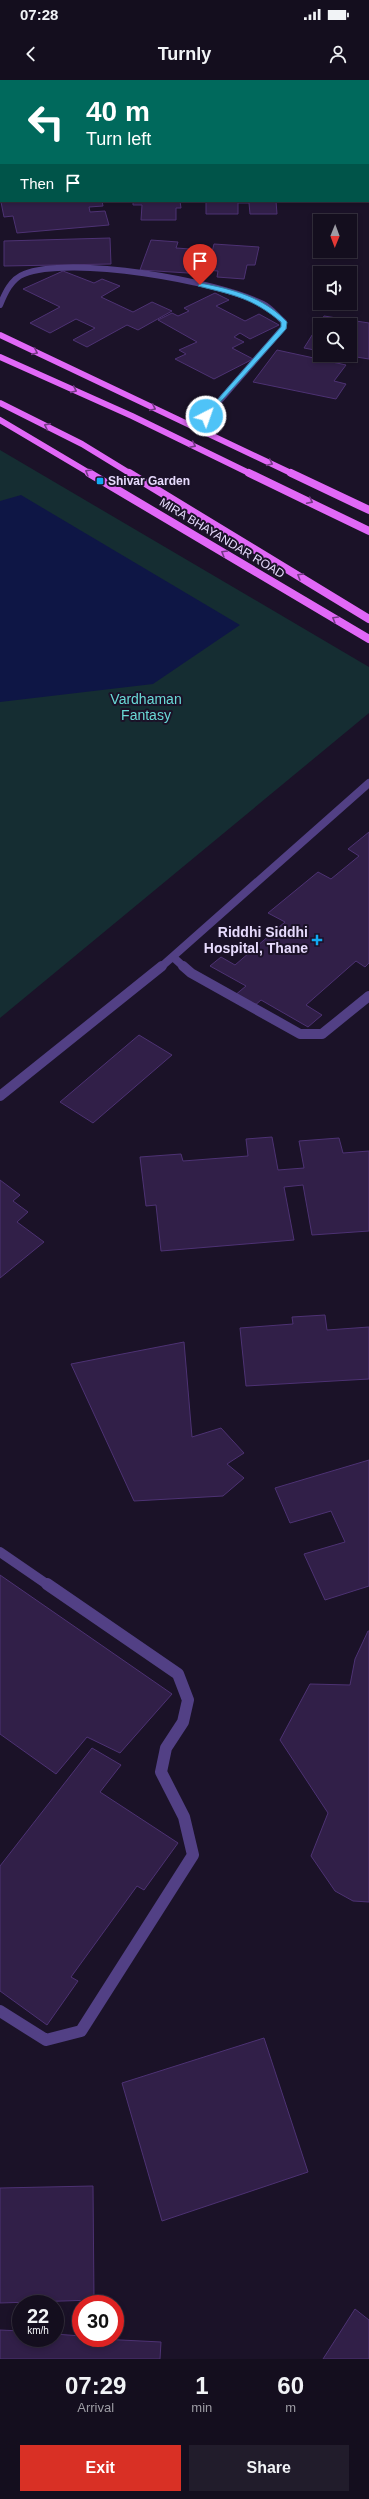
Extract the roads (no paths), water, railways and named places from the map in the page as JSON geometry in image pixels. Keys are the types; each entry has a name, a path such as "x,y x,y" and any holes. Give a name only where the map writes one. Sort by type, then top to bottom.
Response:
{"main road":[{"path":"0,335 369,510"},
{"path":"0,357 132,416 369,531"},
{"path":"0,403 82,444 369,618"},
{"name":"MIRA BHAYANDAR ROAD","path":"0,420 369,639"}],"street":[{"path":"0,305 6,290 24,274 42,270 75,268 151,276 228,290 264,305 284,322 284,328 196,428"},
{"path":"0,1096 173,957 369,783"},
{"path":"173,957 191,974 300,1034 322,1034 369,996"},
{"path":"0,1552 178,1674 188,1700 184,1722 166,1748 161,1772 184,1817 193,1855 81,2031 46,2040 0,2011"}],"place":[{"name":"Shivar Garden","path":"100,481"},
{"name":"Riddhi Siddhi Hospital, Thane","path":"317,940"}],"park label":[{"name":"Vardhaman Fantasy","path":"146,708"}]}
